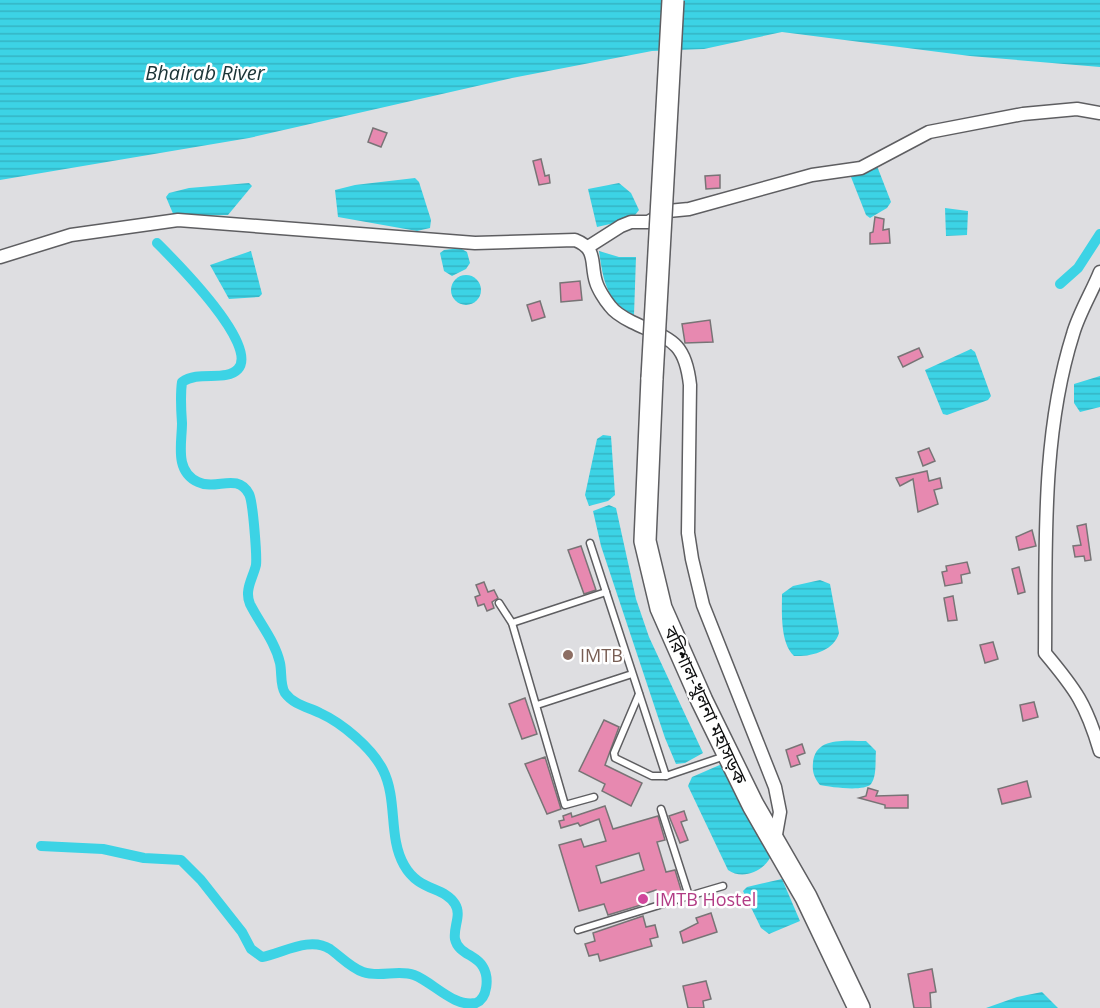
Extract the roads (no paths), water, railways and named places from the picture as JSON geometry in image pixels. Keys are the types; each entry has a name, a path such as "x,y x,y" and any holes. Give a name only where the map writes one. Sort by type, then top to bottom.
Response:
{"highway":[{"name":"বরিশাল-খুলনা মহাসড়ক","path":"674,0 645,541 661,608 702,701 753,805 806,897 859,1008"}],"street":[{"path":"588,247 621,226 631,222 648,222 668,211 689,209 812,175 861,168 896,148 919,140 922,135 929,132 1023,114 1077,109 1100,113"},
{"path":"0,257 71,235 178,220 475,243 574,240 588,247 593,255 596,282 610,307 623,317 681,348 688,364 690,385 688,533 692,559 703,605 775,787 780,812 775,845"},
{"path":"1100,272 1073,333 1054,431 1047,538 1045,653 1076,690 1088,713 1100,751"}],"lane":[{"path":"590,543 666,776"},
{"path":"512,623 606,592"},
{"path":"499,603 512,623 566,805 594,797"},
{"path":"537,705 629,675"},
{"path":"639,694 614,753 615,758 652,776 666,776 722,757"},
{"path":"661,809 688,896"},
{"path":"578,930 723,886"}],"water":[{"name":"Bhairab River","path":"0,0 1100,0 1100,67 970,56 782,32 704,49 652,51 512,78 249,138 0,180"},
{"path":"877,166 891,202 887,208 870,218 866,215 851,177"},
{"path":"415,178 419,182 431,220 430,228 417,231 338,217 335,190 355,185"},
{"path":"249,183 252,186 228,215 174,216 166,197 169,193 189,188"},
{"path":"619,183 631,193 639,210 632,219 597,227 588,189"},
{"path":"945,208 968,211 967,235 946,236"},
{"path":"460,248 467,252 470,263 466,269 452,276 444,271 440,253 444,250"},
{"path":"251,251 262,294 259,297 229,299 210,265"},
{"path":"599,251 619,257 636,257 634,315 617,303 608,289 604,280"},
{"path":"466,275 477,279 481,290 477,301 466,305 455,301 451,290 455,279"},
{"path":"971,349 975,352 991,396 988,400 947,415 943,414 925,370"},
{"path":"1100,376 1100,407 1080,412 1074,403 1074,384"},
{"path":"603,435 611,436 615,495 608,501 589,506 585,495 597,439"},
{"path":"609,505 616,508 636,599 649,637 703,753 685,763 676,764 665,738 601,546 593,511"},
{"path":"820,580 830,584 839,633 832,644 821,652 794,656 789,650 784,635 782,594 793,586"},
{"path":"866,741 876,751 875,773 871,784 861,788 820,785 813,772 815,754 819,748 833,742"},
{"path":"722,764 770,858 757,871 751,873 739,874 728,870 688,786 692,777"},
{"path":"782,879 800,921 769,934 761,928 743,891 747,887"},
{"path":"1042,992 1058,1008 986,1008 1017,997"}],"waterway":[{"path":"1060,284 1078,268 1100,234"},
{"path":"41,846 103,849 144,858 181,860 201,880 242,932 251,949 262,957 305,945 322,945 363,972 369,974 408,973 421,978 460,1002 476,1003 485,992 487,981 483,967 460,948 455,939 458,917 455,904 444,894 417,880 404,865 396,843 388,782 372,753 329,717 301,705 283,690 278,655 248,599 248,589 256,565 249,494 238,484 212,485 198,482 185,471 181,456 182,382 196,377 233,373 238,369 242,357 227,323 196,284 157,243"}],"place":[{"name":"IMTB","path":"568,655"},
{"name":"IMTB Hostel","path":"643,899"}]}
